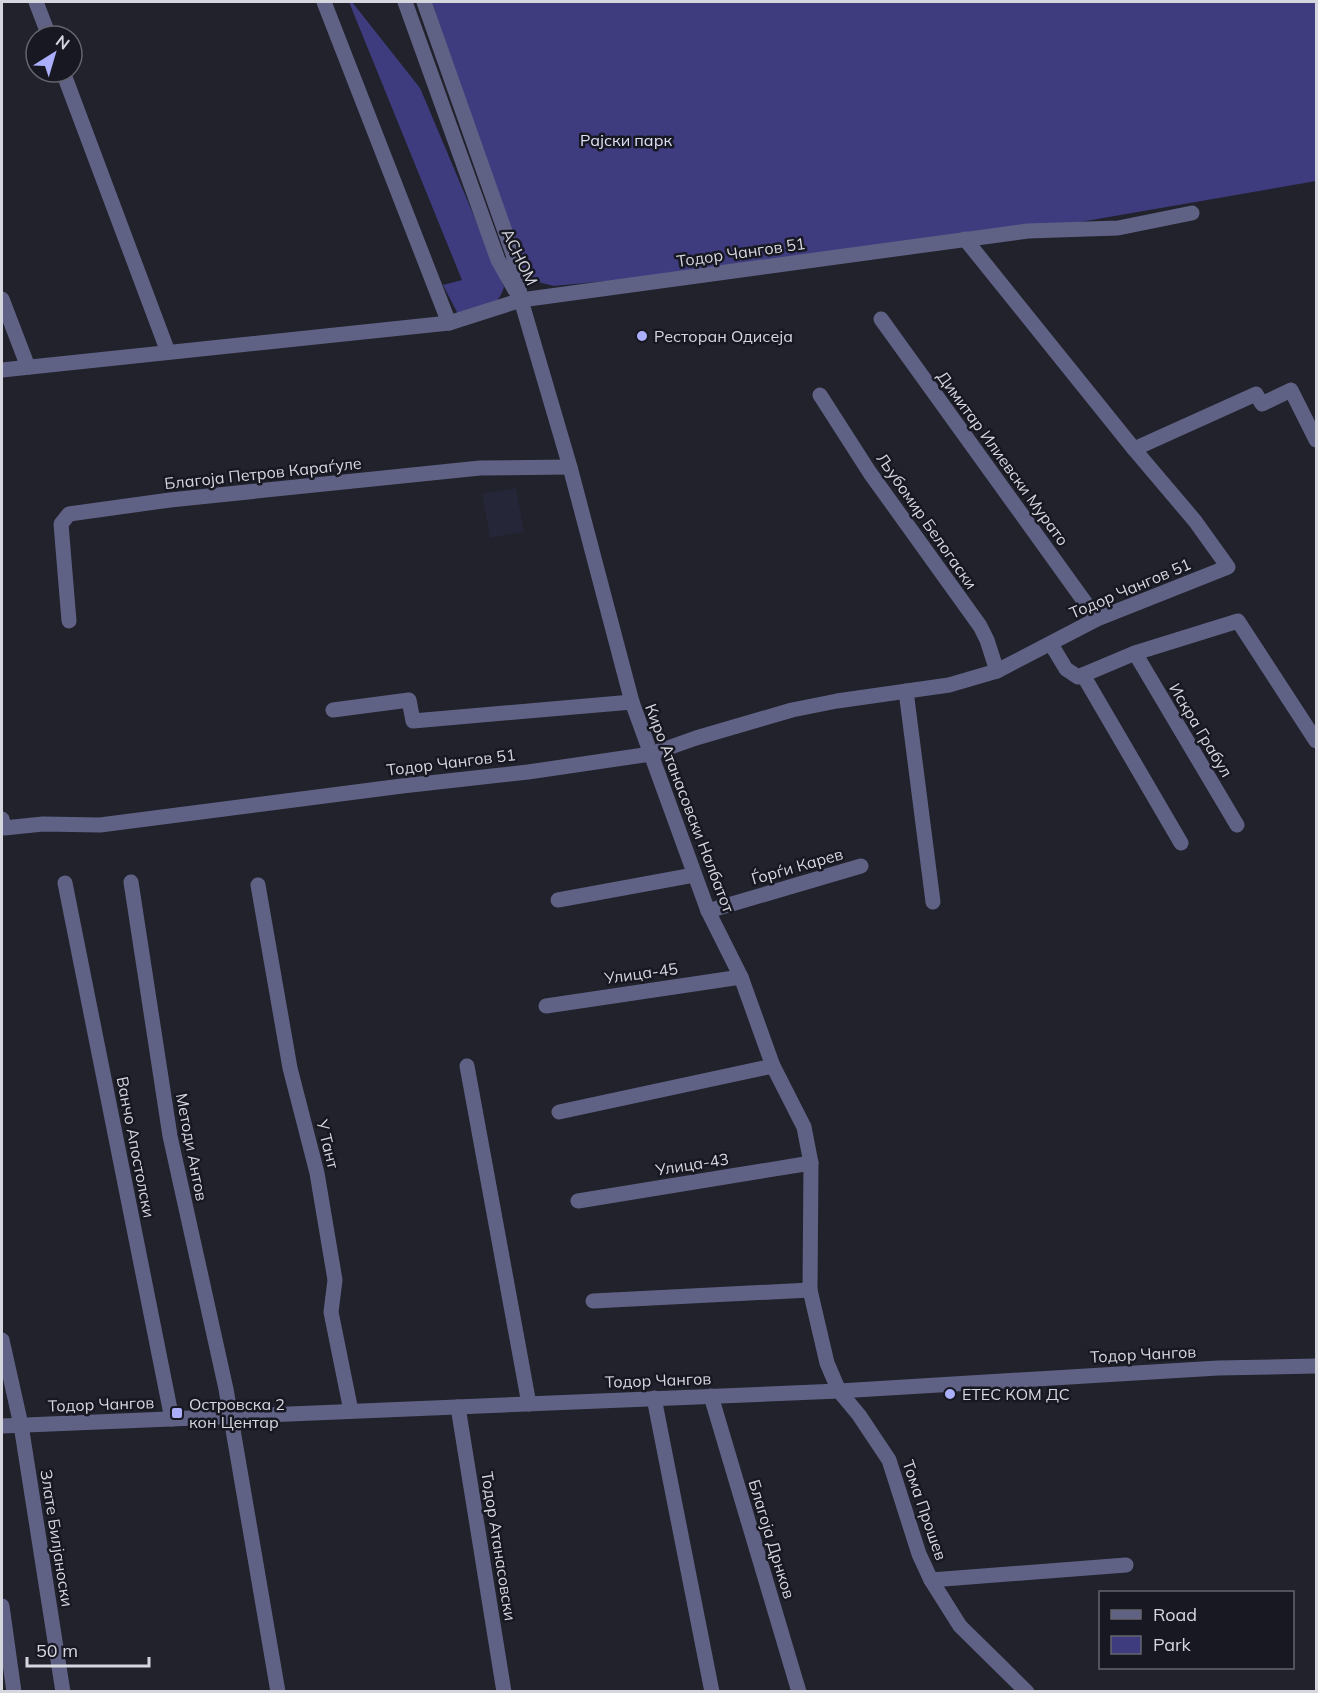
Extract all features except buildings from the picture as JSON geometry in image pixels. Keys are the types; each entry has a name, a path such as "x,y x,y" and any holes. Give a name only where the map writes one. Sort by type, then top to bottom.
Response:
{"street":[{"path":"36,2 44,24"},
{"path":"324,2 449,323"},
{"name":"АСНОМ","path":"405,2 498,260 521,300"},
{"name":"АСНОМ","path":"424,2 513,254 521,300"},
{"path":"68,84 168,352"},
{"name":"Тодор Чангов 51","path":"2,370 449,323 521,300 1028,231 1118,228 1192,213"},
{"name":"Тодор Чангов 51","path":"2,825 100,825 528,772 651,754 696,738 792,710 837,701 949,685 996,670 1097,619 1228,567 1195,522 1134,450 965,239"},
{"path":"2,299 28,368"},
{"name":"Киро Атанасовски Налбатот","path":"521,300 570,467 632,702 708,911 741,977 773,1066 804,1126 811,1163 810,1290 826,1363 839,1391"},
{"name":"Димитар Илиевски Мурато","path":"881,319 1097,619"},
{"path":"1134,450 1256,394 1262,404 1291,390 1317,440"},
{"name":"Љубомир Белогаски","path":"820,395 870,473 980,626 996,670"},
{"name":"Благоја Петров Караѓуле","path":"69,621 61,524 69,514 170,500 480,468 570,467"},
{"path":"1051,644 1069,672 1074,676 1083,675 1135,653 1238,621 1317,741"},
{"name":"Искра Грабул","path":"1135,653 1237,825"},
{"path":"1083,675 1181,843"},
{"path":"906,691 933,902"},
{"path":"333,710 409,700 413,720 632,702"},
{"name":"Ѓорѓи Карев","path":"708,911 861,866"},
{"path":"558,900 694,875"},
{"name":"Методи Антов","path":"131,882 170,1136 230,1416"},
{"name":"Ванчо Апостолски","path":"65,883 172,1419"},
{"name":"У Тант","path":"258,885 290,1068 317,1173 335,1280 331,1312 351,1411"},
{"name":"Улица-45","path":"546,1006 741,977"},
{"path":"467,1066 529,1404"},
{"path":"559,1112 773,1066"},
{"name":"Улица-43","path":"578,1201 811,1163"},
{"path":"593,1301 810,1290"},
{"name":"Злате Билјаноски","path":"2,1340 21,1425 63,1692"},
{"name":"Тодор Чангов","path":"2,1426 839,1391 1218,1368 1317,1366"},
{"name":"Тома Прошев","path":"839,1391 859,1415 889,1460 919,1554 931,1580 960,1626 1027,1692"},
{"name":"Благоја Дрнков","path":"711,1396 799,1692"},
{"path":"654,1398 712,1692"},
{"name":"Тодор Атанасовски","path":"458,1407 504,1692"},
{"path":"230,1416 278,1692"},
{"path":"931,1580 1126,1565"},
{"path":"2,1606 14,1692"}],"shaded area":[{"path":"516,488 524,532 490,538 482,494"}],"green space":[{"path":"349,2 352,2 420,88 504,287 497,301 486,308 458,314 443,285 462,280"},
{"name":"Рајски парк","path":"432,2 1316,2 1316,181 1028,231 797,263 554,286 526,279"}],"place":[{"name":"Ресторан Одисеја","path":"642,336"},
{"name":"ЕТЕС КОМ ДС","path":"950,1394"},
{"name":"Островска 2 кон Центар","path":"177,1413"}]}
